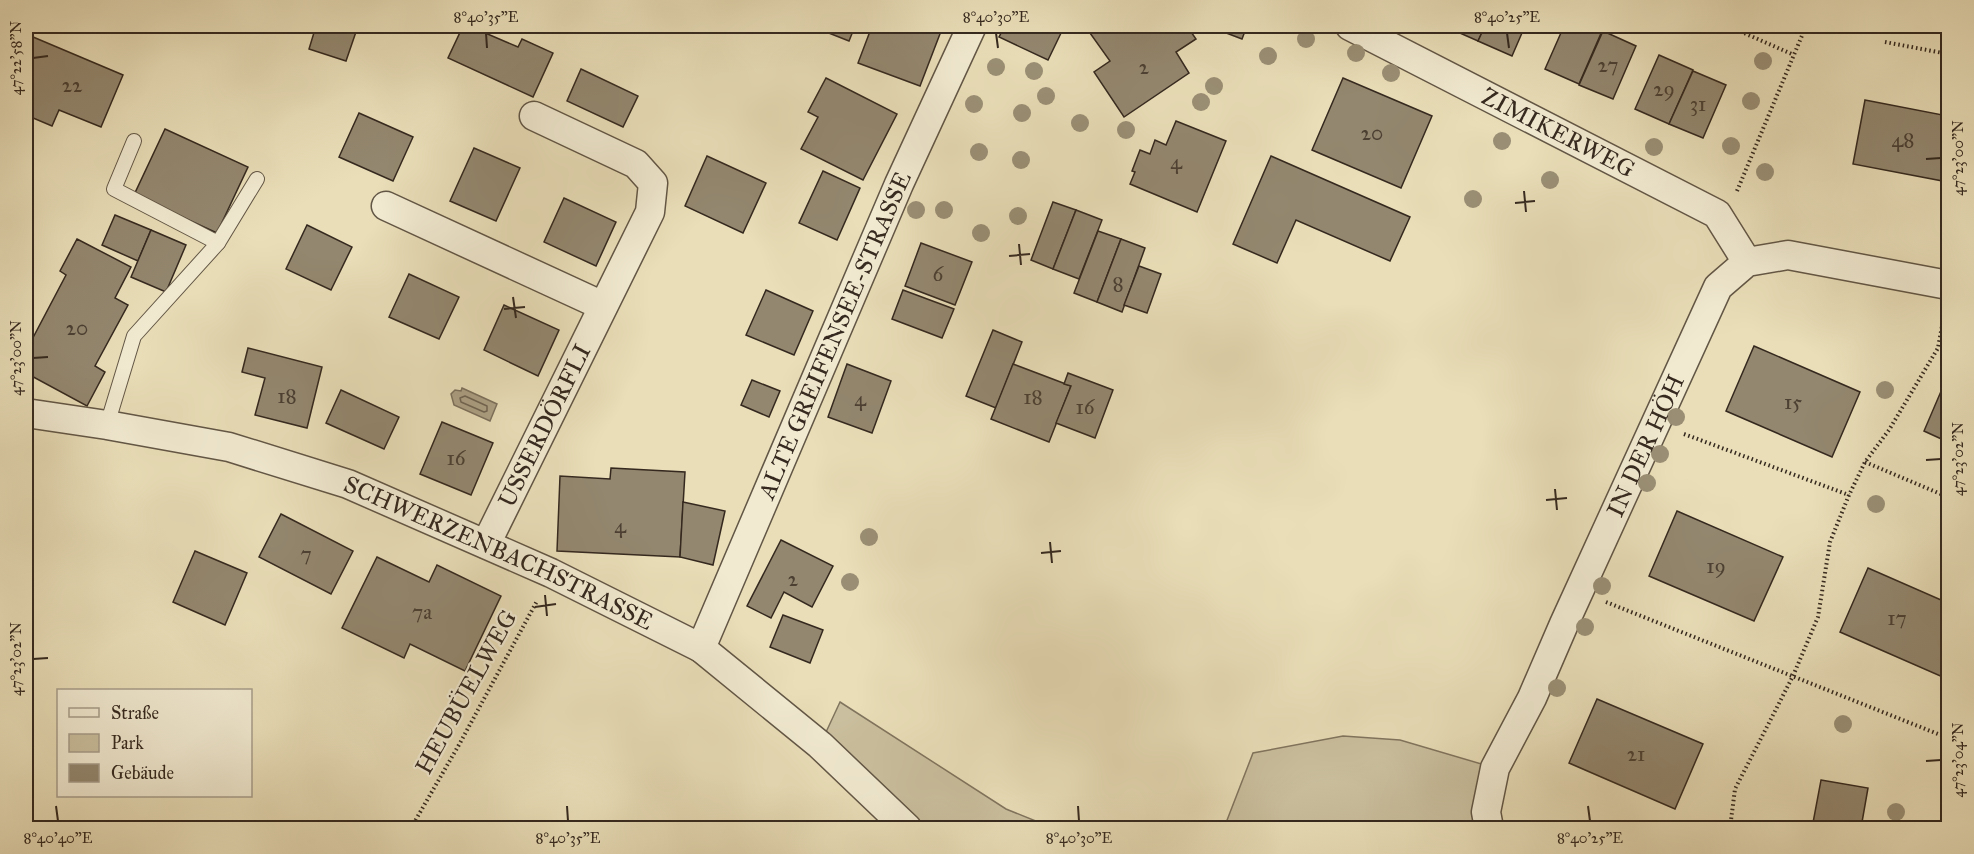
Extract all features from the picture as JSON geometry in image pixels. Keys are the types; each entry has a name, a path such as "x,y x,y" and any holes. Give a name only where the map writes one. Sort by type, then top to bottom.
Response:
{"street":[{"name":"ALTE GREIFENSEE-STRASSE","path":"701,648 899,184 972,26"},
{"name":"ZIMIKERWEG","path":"1350,26 1717,214 1747,262"},
{"name":"USSERDÖRFLI","path":"486,544 650,212 653,183 636,164 534,116"},
{"path":"386,206 603,306"},
{"path":"1747,262 1788,255 1948,285"},
{"name":"IN DER HÖH","path":"1489,828 1486,812 1495,768 1532,698 1718,287 1747,262"},
{"name":"SCHWERZENBACHSTRASSE","path":"26,413 229,447 337,480 551,573 701,648 820,745 907,828"}],"lane":[{"path":"134,141 114,189 218,243"},
{"path":"107,425 134,336 218,243 257,179"}],"path":[{"path":"1728,26 1794,55"},
{"path":"1732,201 1806,26"},
{"path":"1885,42 1948,54"},
{"path":"1730,828 1735,789 1793,676 1818,617 1830,542 1849,495 1865,462 1889,430 1938,348 1944,313"},
{"path":"1655,423 1849,495"},
{"path":"1865,462 1948,497"},
{"name":"HEUBÜELWEG","path":"411,828 460,743 551,573"},
{"path":"1579,591 1948,738"}],"green space":[{"path":"840,702 1006,809 1053,828 907,828 820,745"},
{"path":"1343,736 1400,740 1495,768 1489,828 1224,828 1253,753"}],"water":[{"path":"462,388 497,404 490,421 454,405 451,394 455,390 461,391"}],"building":[{"path":"316,26 358,26 346,61 309,49"},
{"path":"463,26 469,26 518,47 522,39 553,53 533,97 448,58"},
{"path":"811,26 855,26 849,41"},
{"path":"872,26 943,26 920,86 858,63"},
{"path":"1005,26 1056,26 1063,29 1048,60 999,37"},
{"path":"1085,26 1187,26 1196,39 1176,52 1189,73 1124,117 1094,72 1110,61"},
{"path":"1208,26 1247,26 1242,39"},
{"path":"1444,26 1485,26 1478,41"},
{"path":"1485,26 1525,26 1512,56 1478,41"},
{"path":"1564,26 1590,26 1602,31 1579,84 1545,69"},
{"path":"1603,31 1636,46 1613,99 1579,85"},
{"path":"26,34 123,75 101,127 59,110 52,126 26,115 28,95 26,94"},
{"path":"1659,55 1693,70 1669,124 1635,109"},
{"path":"581,69 638,96 623,127 567,101"},
{"path":"1693,71 1726,85 1703,138 1669,124"},
{"path":"826,78 897,114 863,180 801,149 818,117 808,112"},
{"path":"1343,78 1432,116 1401,188 1312,150"},
{"path":"1865,100 1948,116 1948,182 1853,164"},
{"path":"359,113 413,137 393,181 339,157"},
{"path":"1176,121 1226,141 1197,212 1130,184 1140,150 1150,154 1155,140 1166,145"},
{"path":"165,129 248,167 217,233 134,195"},
{"path":"474,148 520,168 496,221 450,201"},
{"path":"707,156 766,183 743,233 685,206"},
{"path":"1271,156 1410,217 1390,261 1296,220 1277,263 1233,244"},
{"path":"823,171 860,188 837,240 799,223"},
{"path":"564,198 616,222 596,266 544,242"},
{"path":"1053,202 1076,210 1053,269 1031,260"},
{"path":"1076,210 1102,220 1079,279 1053,269"},
{"path":"115,215 151,230 138,261 102,245"},
{"path":"307,225 352,247 331,290 286,269"},
{"path":"151,230 186,245 166,292 131,277"},
{"path":"1098,231 1121,239 1097,302 1074,293"},
{"path":"77,239 131,267 115,298 128,305 95,366 105,372 87,406 26,373 26,351 66,275 60,271"},
{"path":"1121,239 1145,248 1122,312 1097,302"},
{"path":"921,243 972,262 955,305 905,286"},
{"path":"1139,266 1161,274 1147,313 1124,305"},
{"path":"409,274 459,297 439,339 389,317"},
{"path":"766,290 813,311 794,355 746,335"},
{"path":"903,290 954,309 942,338 892,319"},
{"path":"504,305 559,330 538,376 484,350"},
{"path":"993,330 1022,342 996,408 966,396"},
{"path":"1754,346 1860,392 1832,457 1726,411"},
{"path":"248,348 322,367 307,428 255,415 265,378 242,372"},
{"path":"847,364 891,381 872,433 828,417"},
{"path":"1013,364 1071,386 1049,442 991,419"},
{"path":"1068,373 1113,390 1095,438 1056,423 1071,386 1064,384"},
{"path":"1948,375 1948,442 1924,431"},
{"path":"752,380 780,391 769,417 741,405"},
{"path":"341,390 399,417 384,449 326,423"},
{"path":"442,422 493,443 471,495 420,474"},
{"path":"611,468 685,472 680,557 557,551 560,476 610,479"},
{"path":"683,502 725,511 713,565 680,557"},
{"path":"1677,511 1783,557 1754,621 1649,576"},
{"path":"281,514 353,551 331,594 259,557"},
{"path":"781,540 833,566 812,607 784,592 771,618 747,606"},
{"path":"195,551 247,573 225,625 173,602"},
{"path":"377,557 429,582 437,565 501,596 465,671 410,644 404,658 342,628"},
{"path":"1868,568 1948,603 1948,670 1945,678 1840,632"},
{"path":"783,615 823,630 810,663 770,647"},
{"path":"1597,699 1703,744 1675,809 1569,763"},
{"path":"1821,780 1868,788 1861,828 1812,828"}]}
